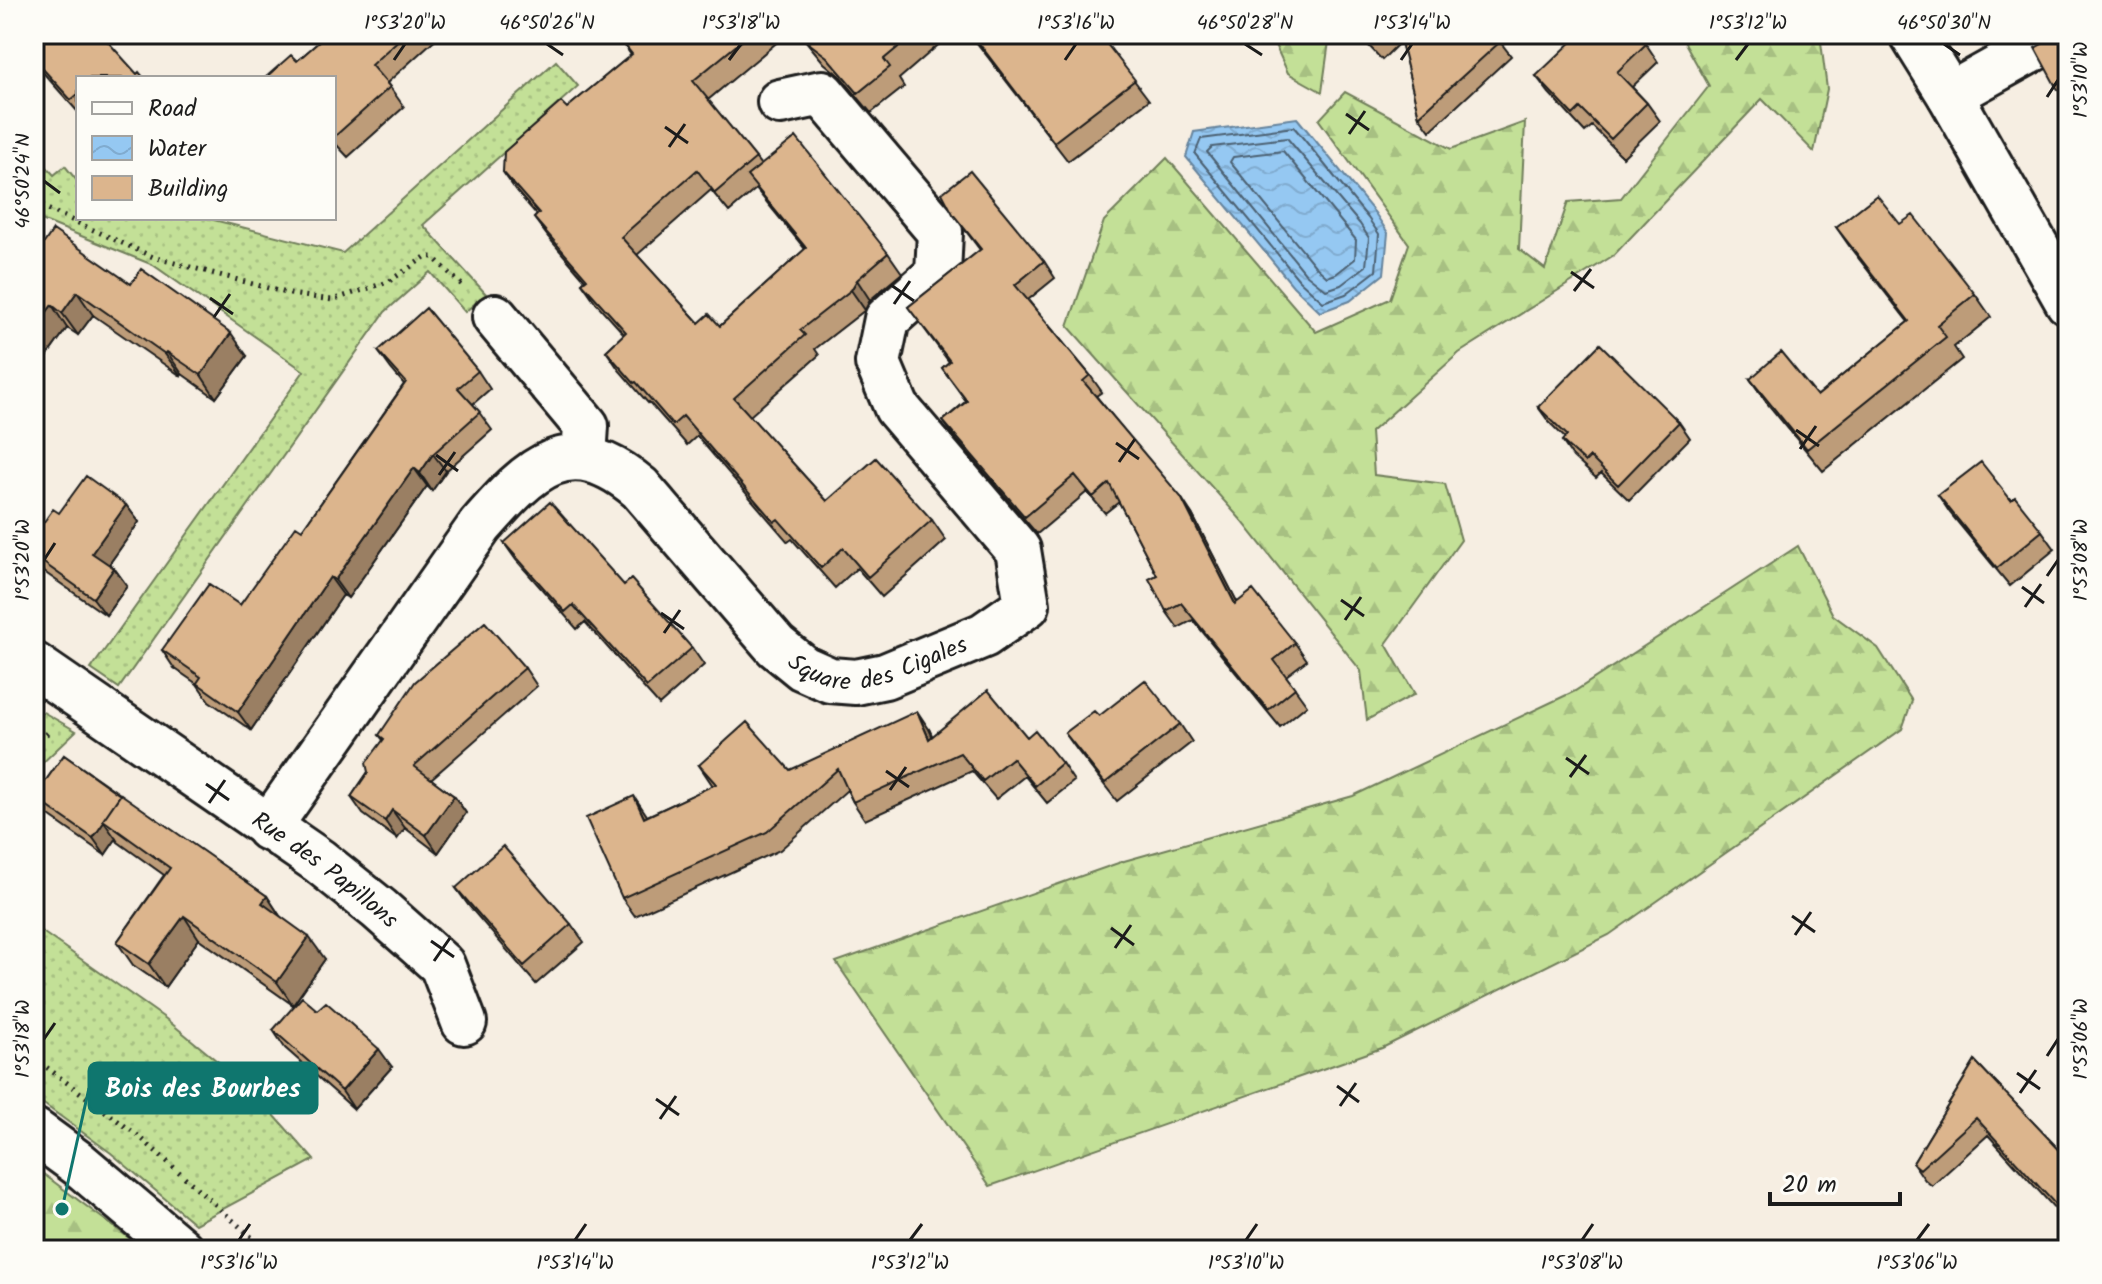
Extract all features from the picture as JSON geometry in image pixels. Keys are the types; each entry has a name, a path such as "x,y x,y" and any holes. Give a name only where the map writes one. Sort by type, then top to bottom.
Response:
{"street":[{"path":"1912,34 2068,302"},
{"path":"1950,95 2060,34"},
{"name":"Square des Cigales","path":"584,457 621,472 640,488 776,646 803,668 830,680 856,682 885,676 984,635 1027,605 1018,550 897,408 878,363 887,319 938,274 940,232 822,93 780,102"},
{"path":"268,828 480,526 515,486 542,466 584,457 586,426 495,317"},
{"name":"Rue des Papillons","path":"34,665 319,861 367,899 442,965 464,1022"},
{"path":"34,1131 79,1164 181,1250"}],"path":[{"path":"34,203 153,257 290,294 332,300 388,282 425,257 433,257 495,317"},
{"path":"34,1058 141,1138 266,1250"}],"green space":[{"path":"1270,34 1330,34 1322,92 1288,73"},
{"path":"1680,34 1820,34 1827,89 1814,152 1762,99 1614,255 1459,353 1371,432 1374,475 1445,484 1461,540 1386,644 1415,694 1367,720 1361,671 1242,521 1068,326 1104,221 1167,158 1316,332 1390,299 1409,244 1319,120 1345,92 1451,149 1525,122 1519,249 1545,269 1568,202 1621,198 1709,86"},
{"path":"556,61 578,86 423,225 486,294 465,312 430,272 385,312 119,688 91,669 304,371 153,265 34,217 34,153 54,175 65,166 76,180 76,220 214,220 343,253"},
{"path":"1798,546 1833,615 1878,648 1912,701 1902,729 1609,935 1382,1048 990,1186 836,962 1124,861 1353,796 1575,691"},
{"path":"43,712 76,731 34,771 34,721"},
{"path":"34,926 166,1019 250,1088 314,1160 195,1224 111,1153 34,1097"},
{"path":"34,1167 145,1250 34,1250"}],"water":[{"path":"1297,118 1388,233 1384,274 1350,301 1320,312 1293,286 1186,157 1194,132"}],"building":[{"path":"34,34 101,34 142,76 76,76 76,96 71,100 34,59"},
{"path":"328,34 405,34 371,65 390,87 336,135 336,76 267,76 291,55 297,61"},
{"path":"619,34 750,34 693,81 756,158 715,193 697,170 621,237 699,323 709,314 720,326 806,248 747,176 796,137 888,253 857,280 851,290 800,330 805,335 734,398 827,501 876,458 932,520 868,577 843,548 821,568 778,519 774,522 683,416 673,425 634,383 606,351 626,332 582,283 587,279 534,218 539,213 503,172 504,152 561,102 567,108 632,54"},
{"path":"802,34 914,34 884,59 890,67 858,93"},
{"path":"972,34 1099,34 1135,80 1054,142"},
{"path":"1361,34 1383,34 1371,45"},
{"path":"1399,34 1494,34 1501,41 1419,116"},
{"path":"1580,34 1636,34 1646,44 1617,72 1647,103 1611,139 1580,108 1573,115 1536,76"},
{"path":"2060,34 2068,34 2068,98 2059,82 2055,85 2035,48"},
{"path":"970,171 1044,261 1015,285 1090,375 1083,381 1181,497 1235,604 1253,590 1295,643 1274,660 1295,688 1268,710 1181,603 1166,611 1149,579 1157,575 1109,483 1093,497 1075,475 1025,517 943,421 967,401 942,368 950,361 908,307 981,249 953,214 942,193"},
{"path":"1877,195 1900,224 1913,215 1975,294 1937,325 1946,337 1807,449 1750,379 1781,352 1817,396 1909,321 1836,227"},
{"path":"53,230 131,284 141,269 231,333 201,375 167,352 165,354 77,292 62,313 52,305 34,329 34,258"},
{"path":"426,308 478,371 458,388 480,412 433,454 420,473 414,468 335,580 330,577 238,712 197,683 201,677 162,650 209,584 240,605 296,526 302,530 406,382 378,351"},
{"path":"1600,344 1679,422 1618,485 1590,457 1585,462 1562,441 1567,435 1538,407"},
{"path":"1981,462 2011,500 2015,497 2042,531 1997,568 1938,495"},
{"path":"86,476 126,505 92,553 114,568 93,598 34,556 34,536 53,509 59,513"},
{"path":"550,502 624,585 631,579 692,648 647,687 573,605 565,612 504,543"},
{"path":"485,622 525,668 414,766 454,796 426,835 392,810 385,821 351,797 368,772 366,763 384,739 379,735 415,682"},
{"path":"1145,680 1180,724 1105,783 1065,733 1094,711 1099,716"},
{"path":"988,690 1027,737 1035,730 1062,763 1035,786 1012,758 983,781 960,753 853,802 838,769 767,832 622,898 586,818 634,796 644,818 716,784 699,765 747,722 790,770 917,711 929,739"},
{"path":"64,755 120,795 93,838 34,797"},
{"path":"121,794 267,896 262,903 309,937 277,982 184,916 149,964 117,942 170,868 103,820"},
{"path":"503,846 571,924 524,966 456,888"},
{"path":"302,997 317,1010 326,1002 379,1049 342,1091 273,1030"},
{"path":"1975,1061 2068,1159 2068,1194 2055,1204 1976,1118 1920,1169 1913,1163"}],"place":[{"name":"Bois des Bourbes","path":"62,1209"}]}
